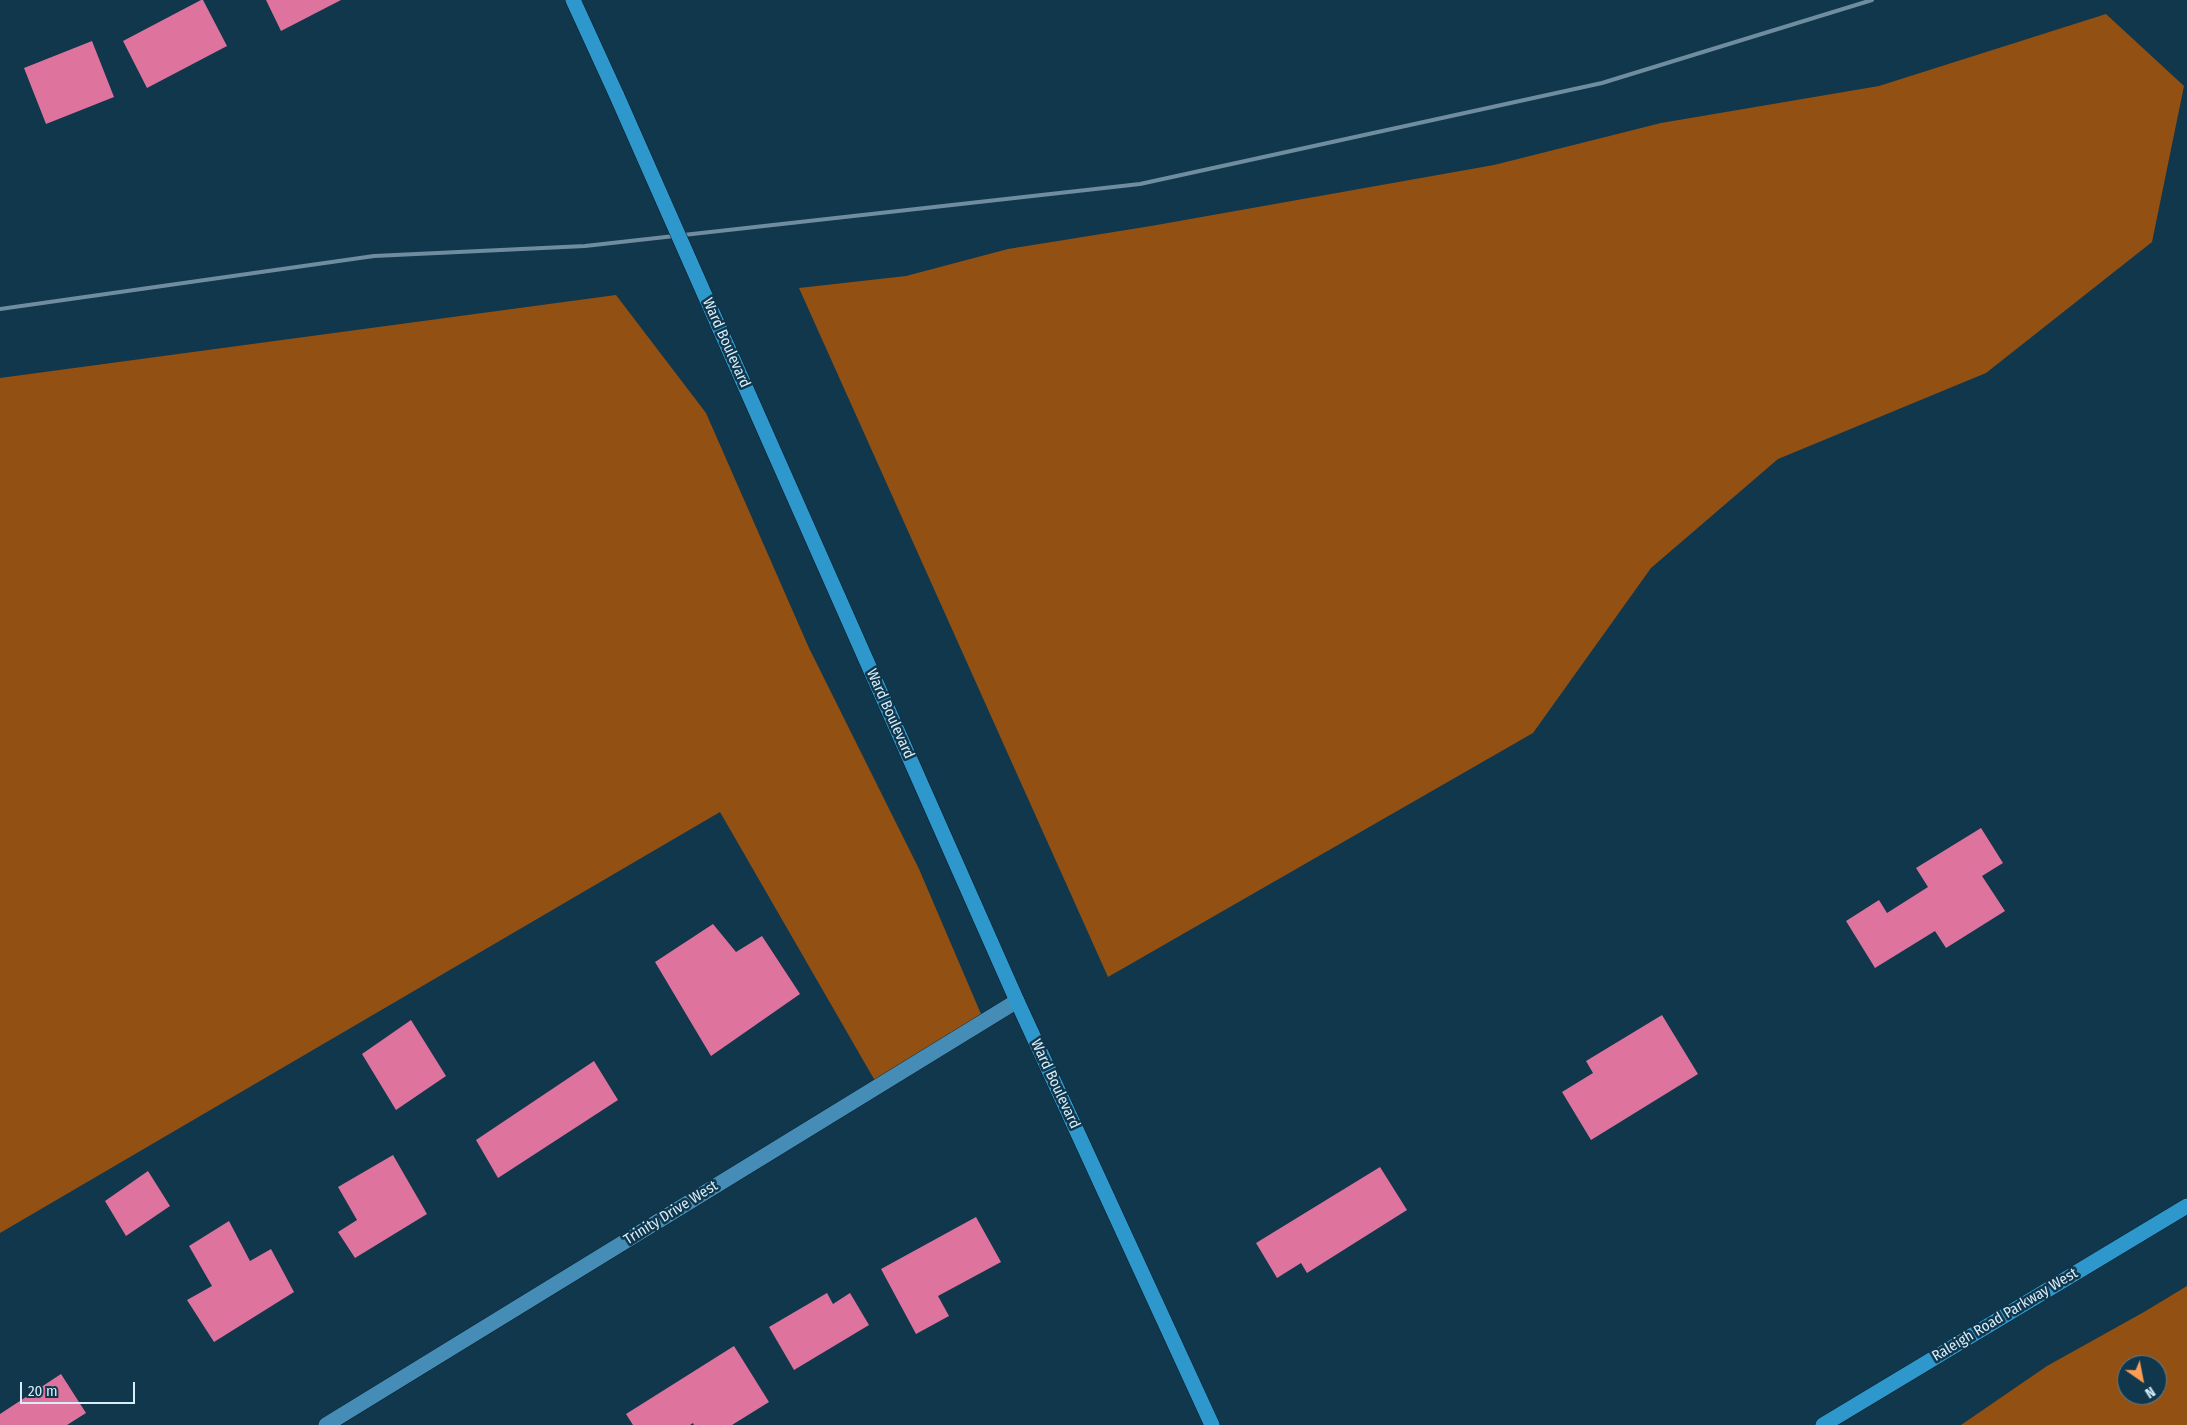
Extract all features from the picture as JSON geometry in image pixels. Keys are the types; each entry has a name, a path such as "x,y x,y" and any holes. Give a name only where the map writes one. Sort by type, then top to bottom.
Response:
{"main road":[{"name":"Ward Boulevard","path":"573,0 1017,1001 1212,1425"},
{"name":"Raleigh Road Parkway West","path":"1823,1425 2187,1206"}],"street":[{"name":"Trinity Drive West","path":"326,1425 1017,1001"}],"shaded area":[{"path":"2106,14 2184,86 2152,242 1986,373 1778,459 1651,568 1533,733 1108,977 799,288 906,276 1008,249 1151,226 1494,165 1661,123 1879,86"},
{"path":"616,295 706,413 809,648 919,869 984,1021 878,1086 720,812 0,1233 0,378"},
{"path":"2187,1286 2187,1425 1961,1425 2047,1366"}],"building":[{"path":"203,0 227,46 147,88 123,41"},
{"path":"266,0 341,0 281,31"},
{"path":"92,41 114,97 46,124 24,68"},
{"path":"1981,828 2003,863 1982,876 2005,911 1946,948 1935,931 1875,968 1846,921 1879,900 1887,913 1928,887 1916,868"},
{"path":"713,924 736,952 762,936 800,994 711,1056 655,962"},
{"path":"1662,1015 1698,1074 1591,1140 1562,1092 1593,1073 1586,1061"},
{"path":"411,1020 446,1076 396,1110 362,1054"},
{"path":"594,1061 618,1100 498,1178 476,1140"},
{"path":"393,1155 427,1214 355,1258 338,1232 357,1220 338,1187"},
{"path":"1380,1167 1407,1210 1307,1273 1301,1263 1277,1278 1256,1243"},
{"path":"148,1171 170,1206 126,1236 105,1201"},
{"path":"976,1217 1001,1262 938,1296 949,1316 916,1334 881,1269"},
{"path":"229,1221 250,1261 271,1249 294,1292 214,1342 187,1300 212,1286 189,1246"},
{"path":"827,1293 833,1304 850,1293 869,1325 794,1370 769,1327"},
{"path":"734,1346 769,1402 732,1425 694,1425 693,1423 690,1425 633,1425 626,1414"},
{"path":"61,1374 86,1413 67,1425 0,1425 0,1414"}],"railway":[{"path":"0,309 374,256 585,246 1140,184 1602,83 1872,0"}]}
